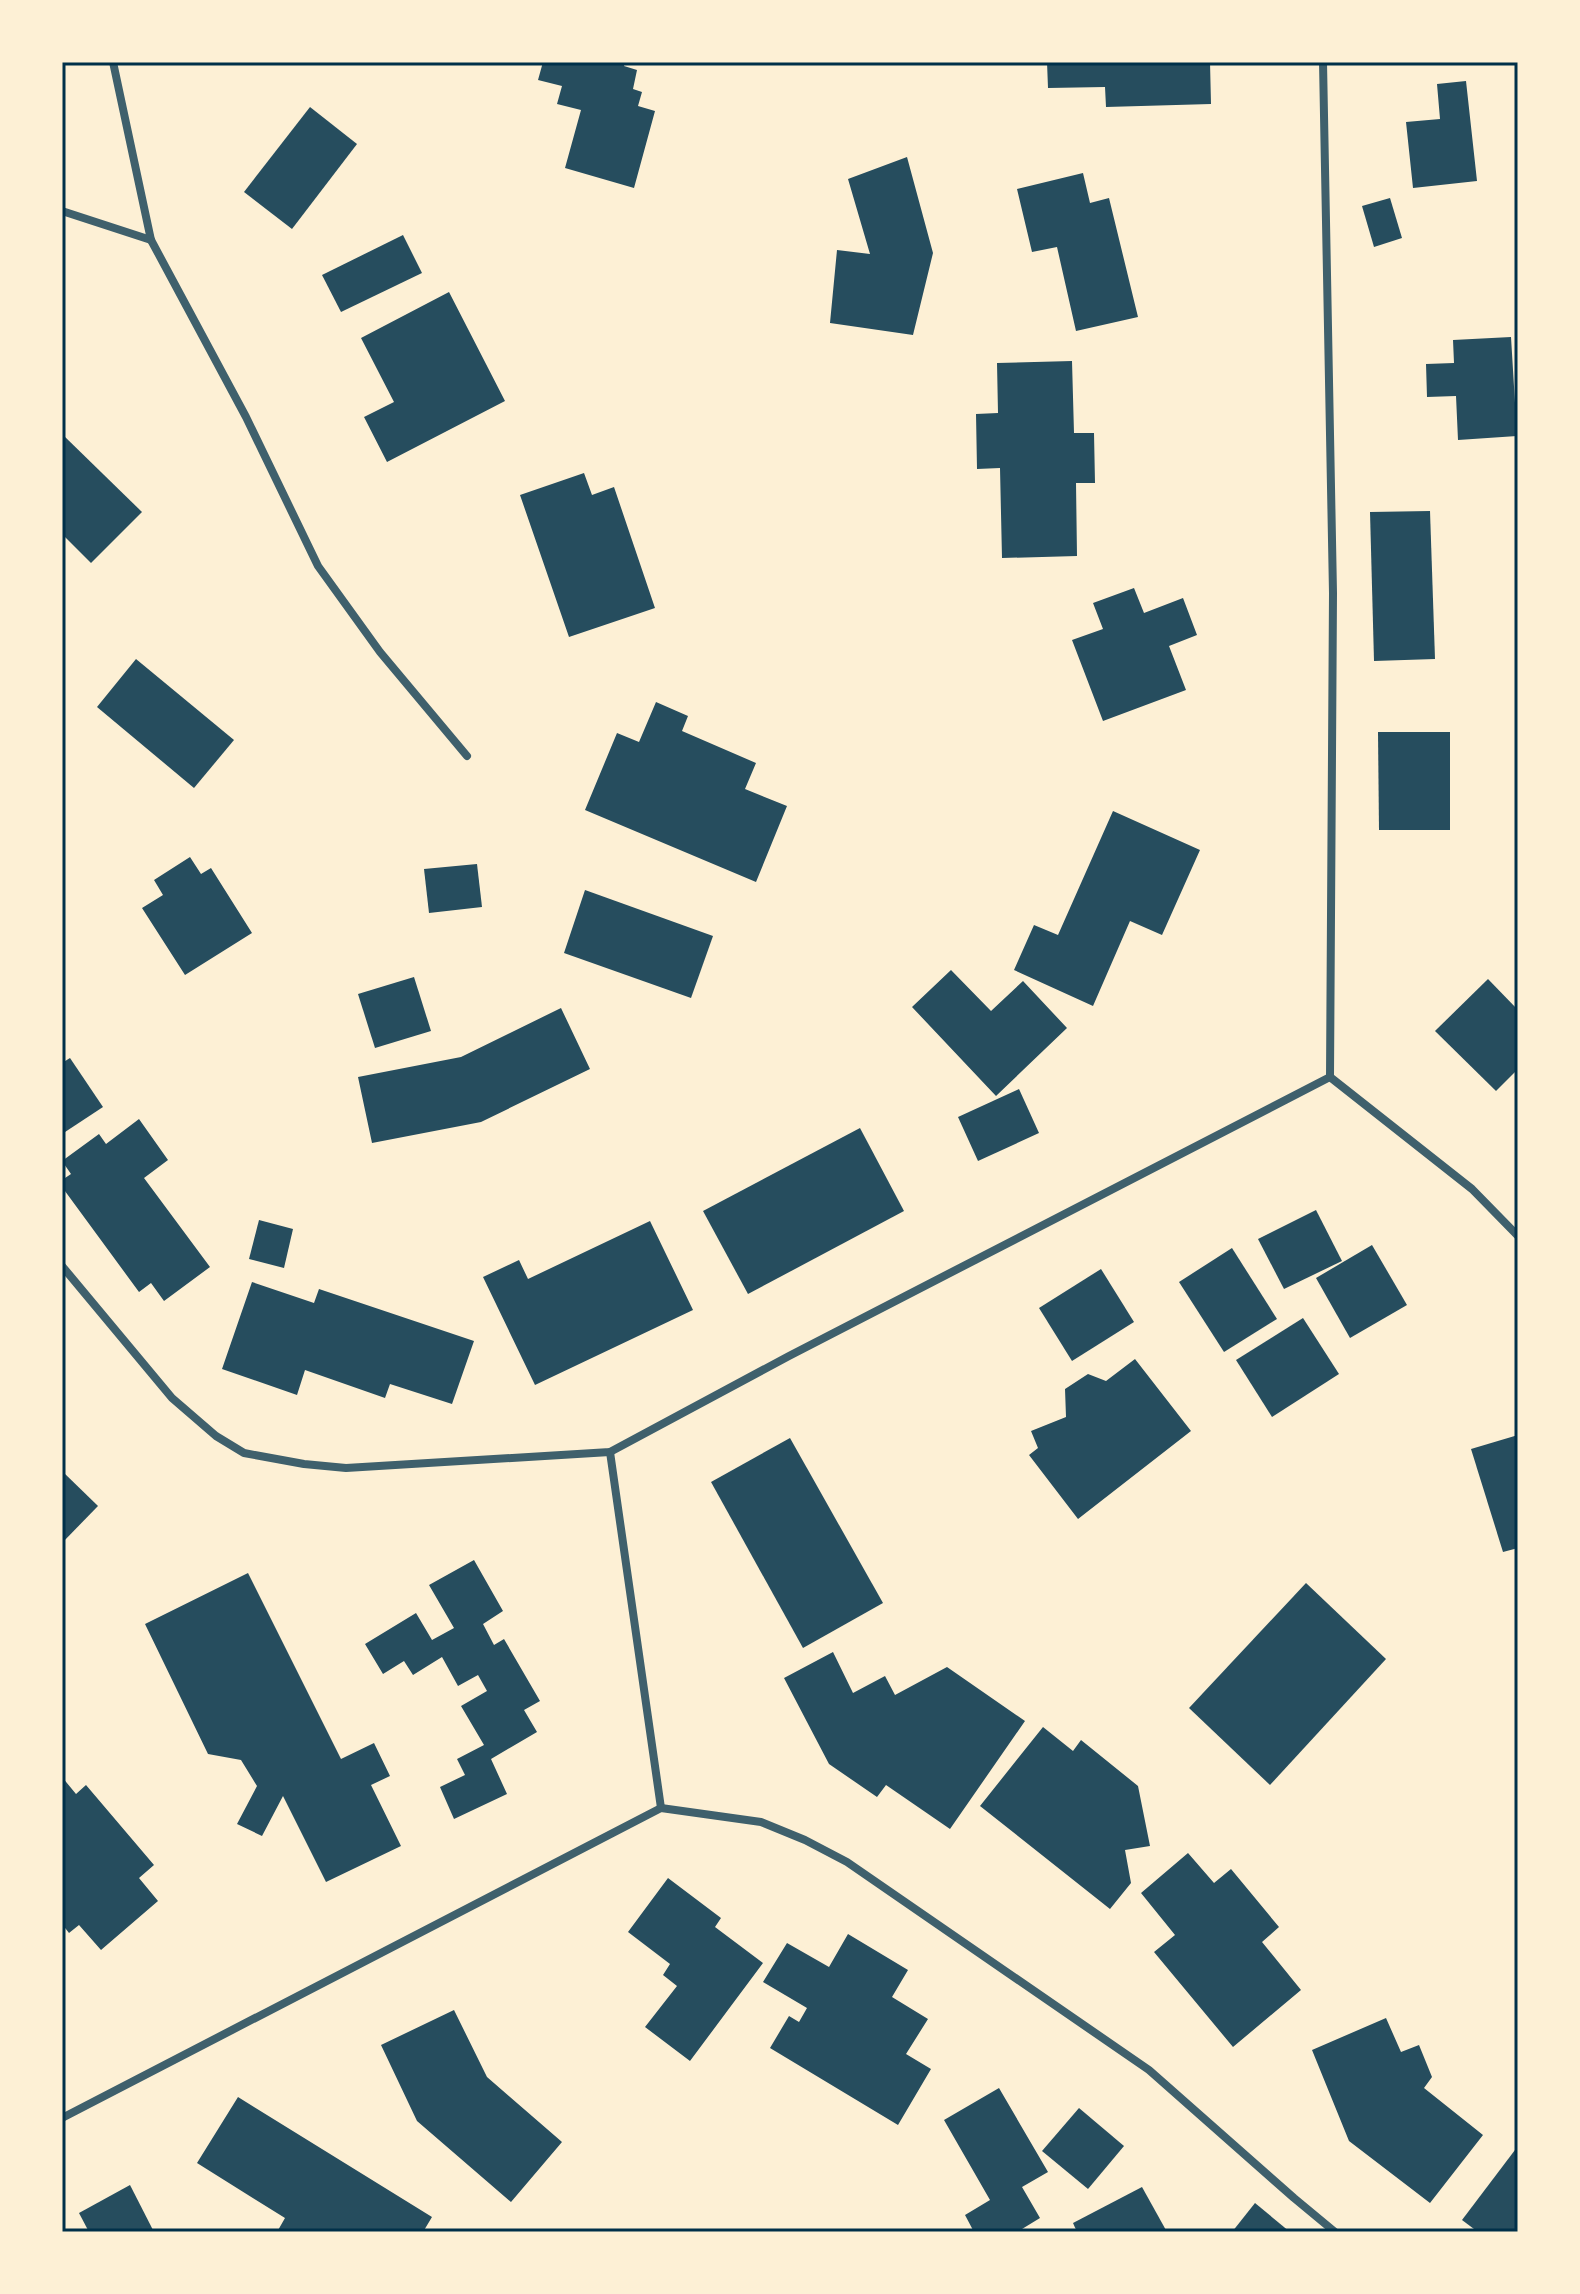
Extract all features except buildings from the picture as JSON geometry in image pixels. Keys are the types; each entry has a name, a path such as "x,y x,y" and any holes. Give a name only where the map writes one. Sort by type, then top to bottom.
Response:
{"street":[{"path":"113,62 151,240 246,417 318,566 380,652 467,756"},
{"path":"1323,62 1333,593 1330,1077"},
{"path":"62,211 151,240"},
{"path":"1330,1077 1472,1189 1518,1236"},
{"path":"62,1266 172,1398 216,1436 244,1453 346,1468 610,1452 1330,1077"},
{"path":"610,1452 661,1808"},
{"path":"62,2118 661,1808 761,1822 847,1862 1149,2070 1335,2232"}]}
